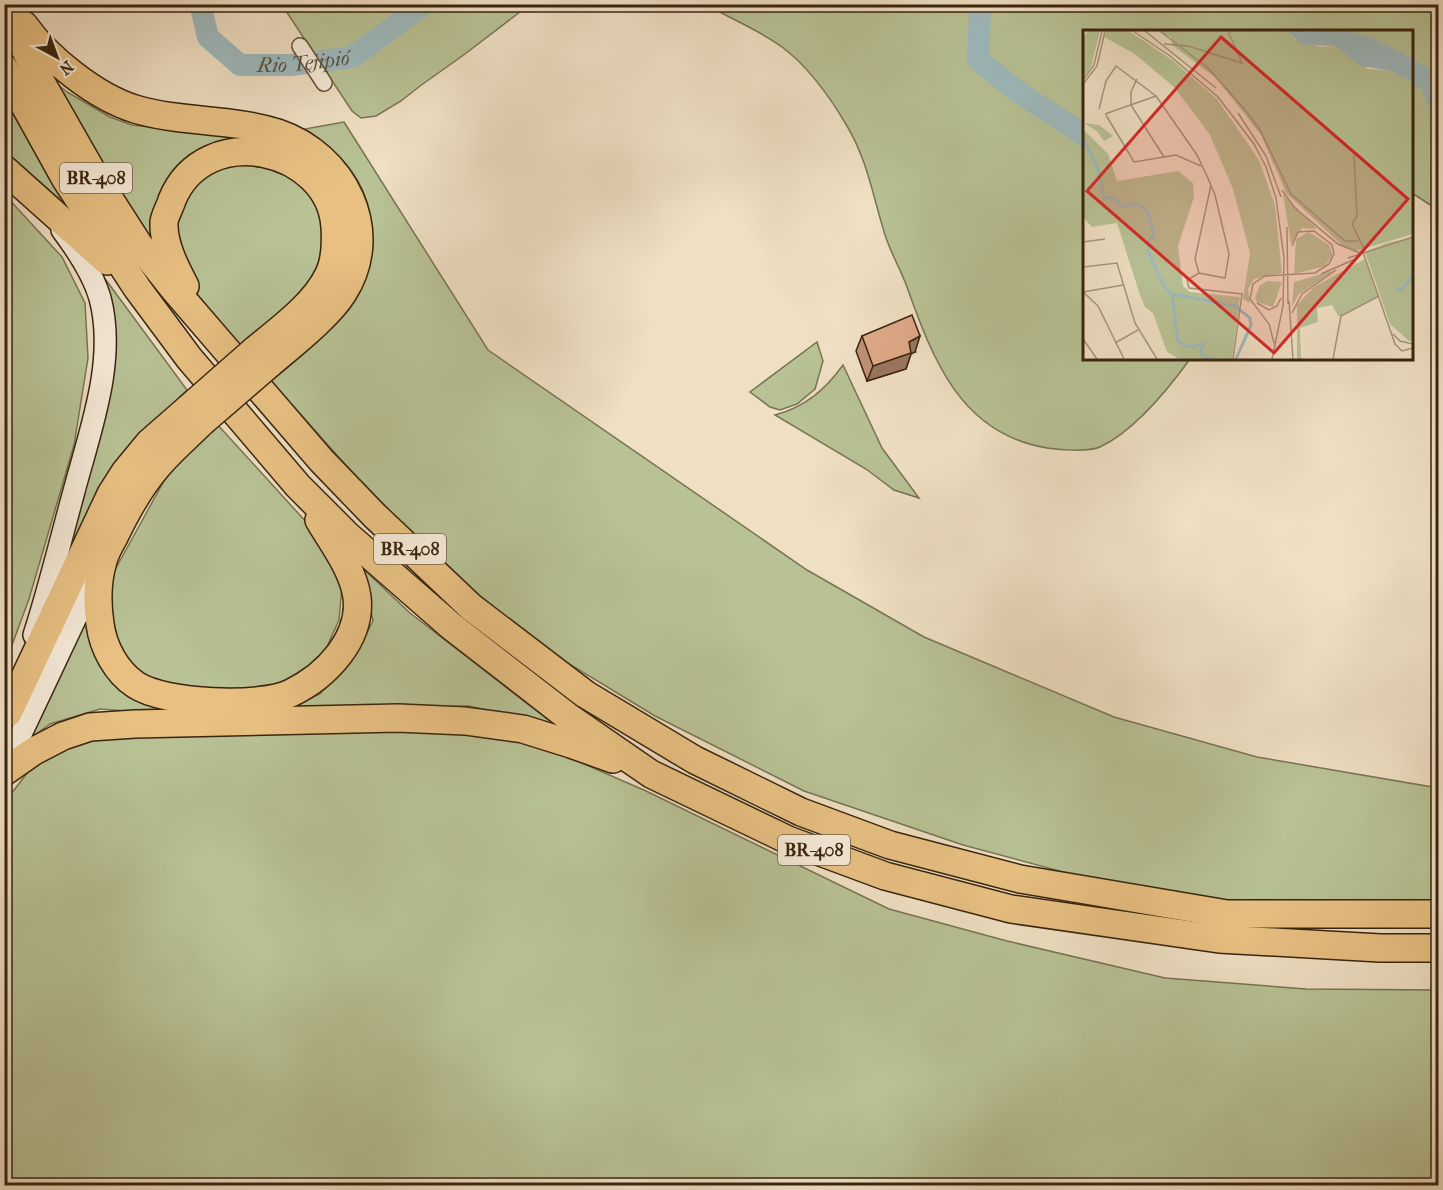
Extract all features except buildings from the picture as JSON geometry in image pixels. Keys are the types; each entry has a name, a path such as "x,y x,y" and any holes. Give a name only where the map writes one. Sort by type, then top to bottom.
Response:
{"highway":[{"path":"6,718 111,494 125,472 149,443 195,415 262,358 333,306 344,292 358,256 359,226 354,205 337,176 312,150 279,134 245,126 175,119 133,108 74,76 27,29 10,4"},
{"name":"BR-408","path":"4,6 42,84 94,175 139,245 212,334 321,460 374,515 471,607 585,694 641,729 803,797 866,817 906,837 1087,890 1227,914 1438,914"},
{"name":"BR-408","path":"4,68 65,178 137,288 189,358 298,486 348,536 451,626 567,716 651,774 788,840 885,876 1011,909 1219,939 1380,948 1438,948"},
{"path":"212,334 168,250 164,221 177,189 193,169 222,154 240,151 270,154 301,169 324,192 334,217 336,248 328,276 308,304 262,358"},
{"path":"4,170 137,288"},
{"path":"195,415 167,455 142,485 128,508 103,560 98,606 102,638 116,666 135,685 159,696 193,700 261,701 290,693 320,675 341,652 355,626 357,598 348,568 298,486"},
{"path":"4,771 34,751 63,736 90,727 398,718 465,721 523,729 651,774"}],"street":[{"path":"300,46 324,83"},
{"path":"6,718 40,616 104,366 105,332 100,297 86,267 44,205"},
{"path":"4,771 103,560"}],"green space":[{"path":"282,5 529,5 401,101 376,116 361,118 352,111"},
{"path":"707,5 1438,5 1438,210 1413,194 1413,30 1083,30 1083,360 1189,360 1172,383 1138,420 1113,440 1095,449 1047,448 1017,440 992,427 954,390 928,341 885,236 860,151 847,126 810,73 782,47"},
{"path":"33,65 67,92 110,117 132,125 243,138 230,140 156,206 150,237"},
{"path":"4,98 60,197 55,201 5,152"},
{"path":"344,122 488,350 807,570 924,637 1114,717 1257,757 1438,788 1438,907 1222,902 1104,883 963,845 804,791 655,716 561,659 488,604 399,525 271,381 333,326 350,304 361,284 368,263 372,243 371,222 367,202 359,182 346,164 327,145 299,130"},
{"path":"238,161 277,169 299,178 318,209 323,232 322,253 303,289 271,320 237,347 206,309 175,258 171,227 181,198 207,171"},
{"path":"5,195 62,257 85,303 88,358 74,445 29,599 5,664"},
{"path":"103,276 187,390 140,436 49,604 103,412 115,356 114,323"},
{"path":"817,342 823,361 815,389 797,404 780,410 770,407 750,392"},
{"path":"843,365 882,448 919,498 894,490 866,469 775,415 805,402 829,382"},
{"path":"216,423 308,524 342,587 339,620 325,651 310,665 283,682 249,691 174,688 147,683 116,658 106,624 110,579 122,557 170,470"},
{"path":"342,549 410,613 569,736 509,715 469,706 283,711 320,694 354,657 373,621 367,592"},
{"path":"88,609 89,634 183,711 138,712 100,709 50,724 24,743"},
{"path":"416,731 490,733 559,753 646,791 889,909 1007,941 1165,978 1306,989 1438,990 1438,1185 5,1185 4,807 34,764 91,736"}],"waterway":[{"name":"Rio Tejipió","path":"200,4 208,37 240,65 291,65 352,57 425,4"},
{"name":"Rio Tejipió","path":"975,4 980,9 978,60 1021,94 1083,134"},
{"name":"Rio Tejipió","path":"1413,72 1417,76 1430,79 1438,102"}]}
